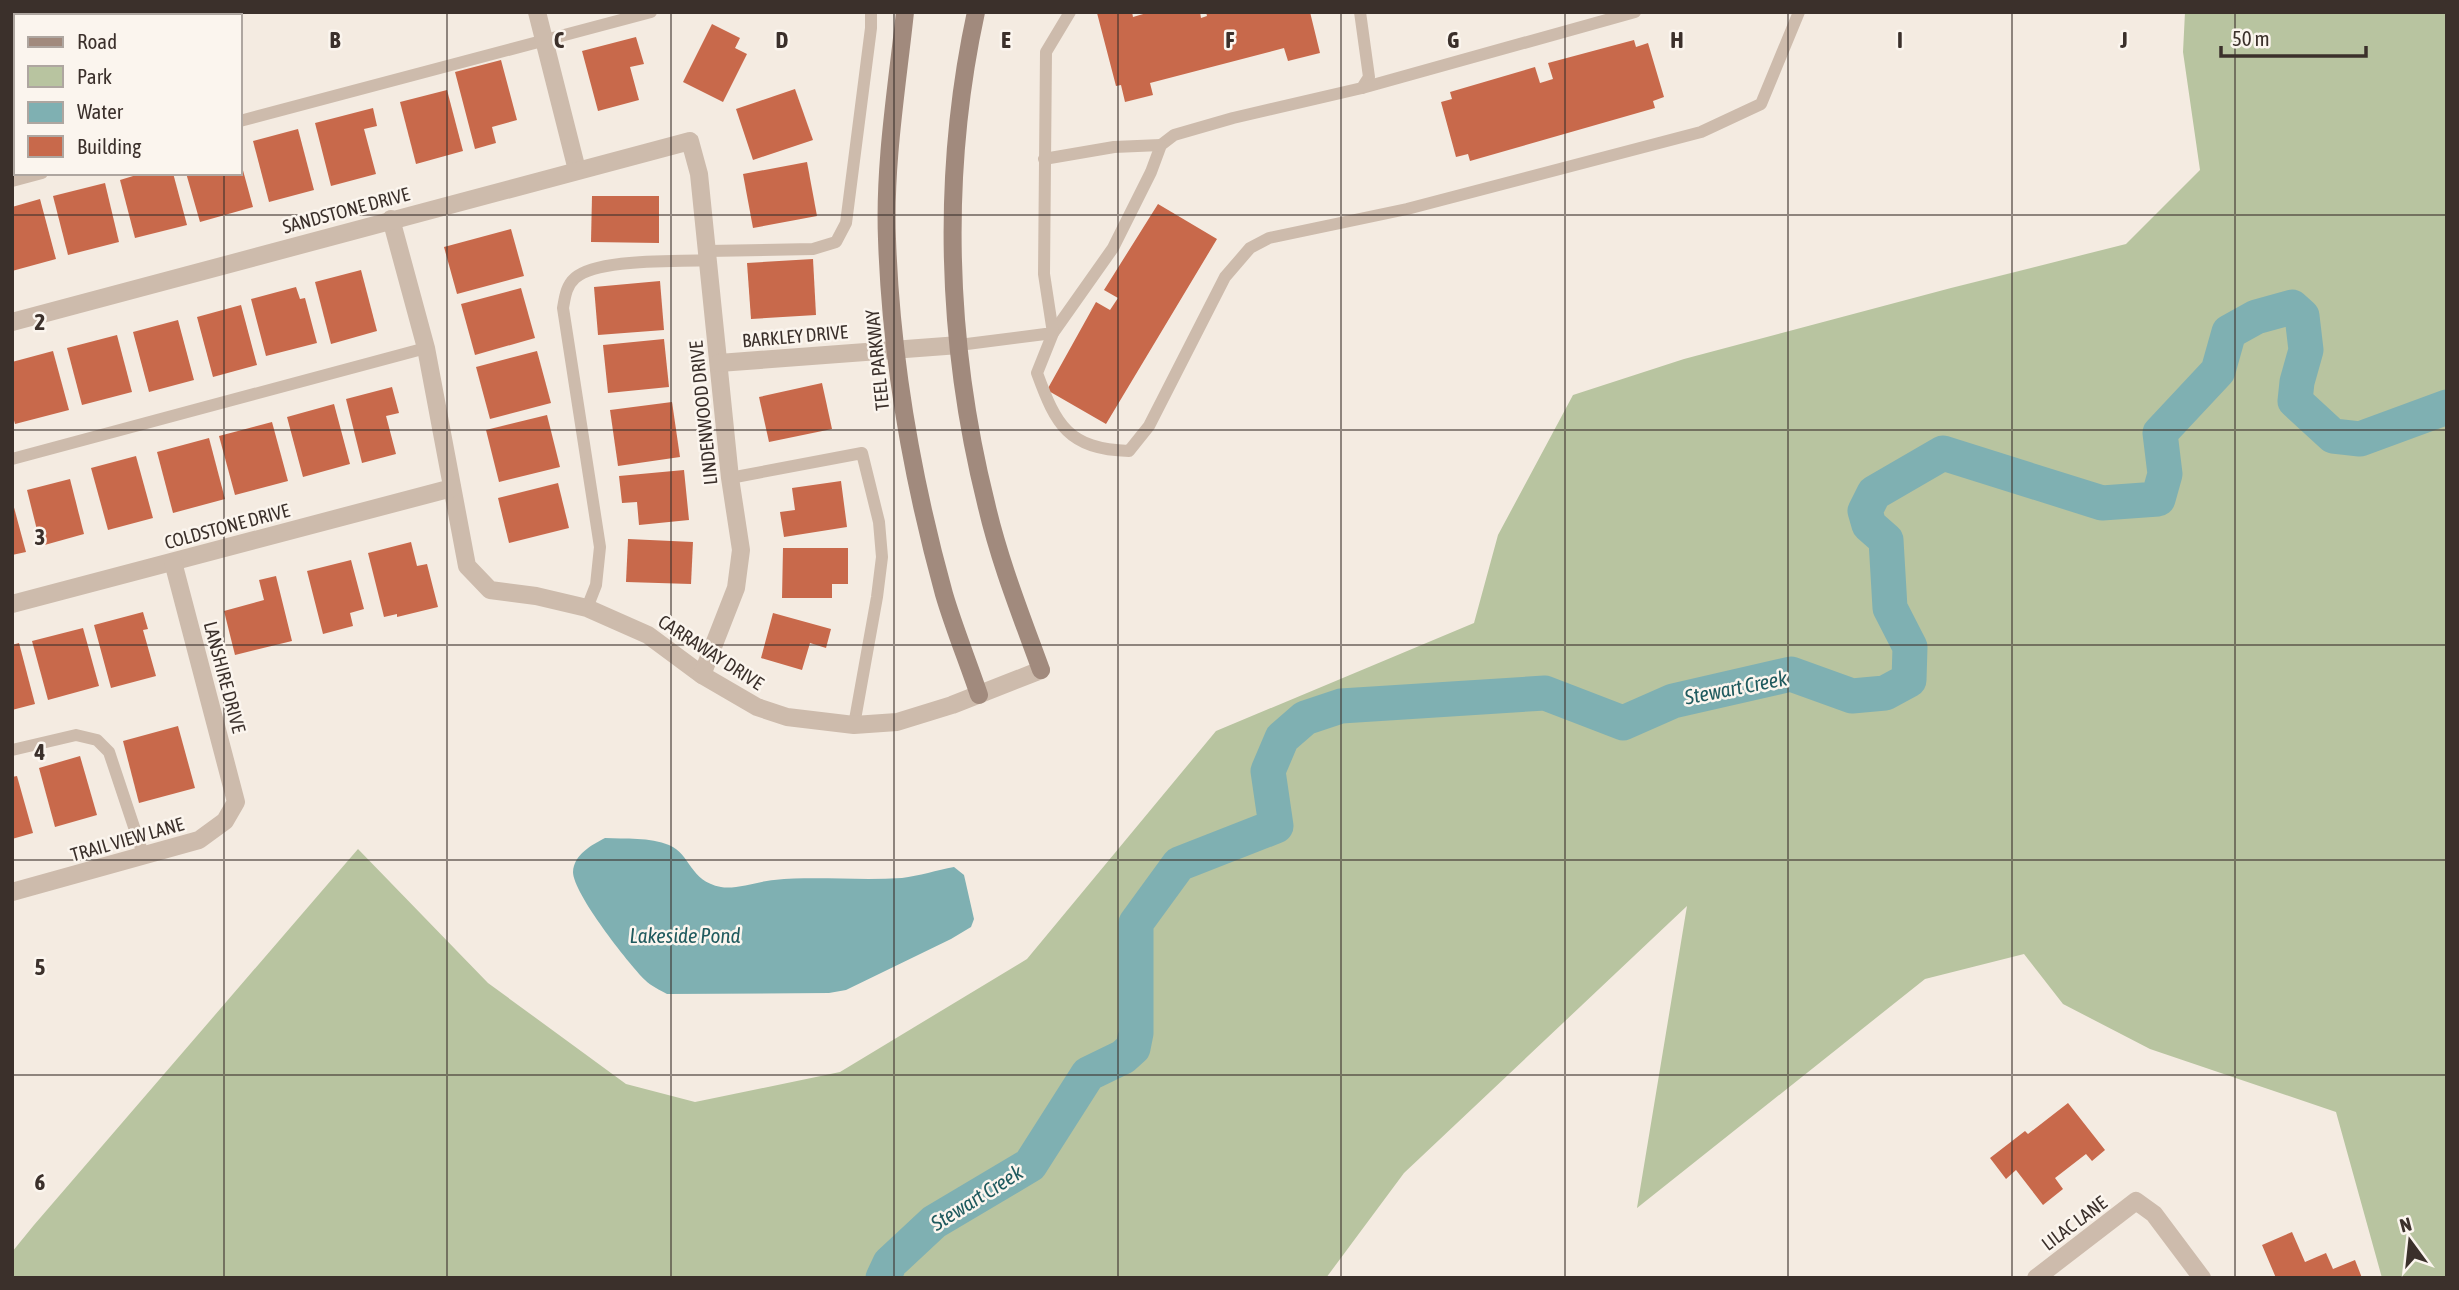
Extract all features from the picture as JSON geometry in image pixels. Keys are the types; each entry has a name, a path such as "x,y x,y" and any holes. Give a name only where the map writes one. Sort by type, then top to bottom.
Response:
{"street":[{"path":"537,12 577,170"},
{"name":"TEEL PARKWAY","path":"905,12 888,181 887,239 896,350 903,414 918,492 945,597 979,695"},
{"path":"959,345 952,204 964,69 976,12"},
{"name":"LINDENWOOD DRIVE","path":"690,141 699,174 730,478 741,550 736,588 702,676"},
{"name":"SANDSTONE DRIVE","path":"12,322 690,141"},
{"name":"CARRAWAY DRIVE","path":"391,219 426,348 467,566 490,590 536,596 587,608 648,635 702,676 757,707 777,714 854,725 897,722 979,695 1041,670 986,505 972,441 959,345"},
{"name":"BARKLEY DRIVE","path":"719,363 959,345"},
{"name":"COLDSTONE DRIVE","path":"12,604 452,488"},
{"name":"LANSHIRE DRIVE","path":"173,562 236,802"},
{"name":"TRAIL VIEW LANE","path":"12,892 199,840 225,821 236,802"},
{"name":"LILAC LANE","path":"2036,1278 2136,1201 2154,1214 2202,1278"}],"lane":[{"path":"242,120 650,12"},
{"path":"587,608 596,585 600,547 563,308 566,290 574,279 587,271 607,265 813,248 836,242 846,223 871,12"},
{"path":"1053,333 1044,274 1046,52 1070,12"},
{"path":"1360,12 1369,77 1362,88"},
{"path":"1635,12 1362,88 1233,118 1174,135 1161,145 1151,172 1112,248 1053,333 1037,373 1051,410 1063,427 1079,439 1103,450 1129,451 1149,426 1225,277 1250,248 1269,238 1408,209 1702,132 1761,104 1799,12"},
{"path":"1044,159 1114,147 1161,145"},
{"path":"12,181 34,175"},
{"path":"959,345 1053,333"},
{"path":"12,459 426,348"},
{"path":"730,478 862,453 879,522 882,557 854,725"},
{"path":"12,750 76,735 97,740 109,752 117,770 126,807 144,857"}],"green space":[{"path":"2185,12 2447,12 2447,1278 2382,1278 2336,1112 2150,1049 2063,1004 2024,954 1925,979 1637,1208 1687,906 1404,1173 1326,1278 12,1278 12,1252 358,849 488,983 626,1084 695,1102 840,1072 1027,959 1216,731 1474,623 1498,535 1573,395 1684,359 2126,244 2200,170 2183,52"}],"water":[{"name":"Lakeside Pond","path":"605,838 662,842 676,849 702,879 727,888 790,879 902,878 954,867 964,875 974,919 971,927 951,939 846,990 829,993 667,994 647,982 627,959 591,911 575,882 573,872 577,860 585,851"}],"building":[{"path":"1132,12 1133,17 1150,12 1200,12 1201,18 1207,16 1206,12 1310,12 1320,53 1288,61 1284,48 1150,83 1153,95 1125,102 1121,85 1116,86 1097,13"},
{"path":"712,24 740,38 735,48 747,54 723,102 683,82"},
{"path":"636,37 644,64 630,67 639,100 598,111 582,51"},
{"path":"1634,40 1636,47 1648,43 1664,97 1653,101 1655,108 1470,161 1468,154 1456,157 1441,102 1452,99 1450,92 1535,67 1540,83 1553,79 1548,63"},
{"path":"501,60 517,120 492,127 496,143 475,149 455,72"},
{"path":"795,89 813,140 753,160 736,109"},
{"path":"447,90 463,151 416,164 400,102"},
{"path":"373,108 377,126 364,129 376,174 331,186 315,123"},
{"path":"298,129 314,190 269,202 253,141"},
{"path":"807,162 817,216 753,228 743,174"},
{"path":"242,167 253,207 200,222 187,175 242,175"},
{"path":"136,175 174,175 187,225 135,238 120,180"},
{"path":"105,183 119,242 68,255 53,196"},
{"path":"592,196 659,196 659,243 591,242"},
{"path":"40,199 56,259 12,271 12,207"},
{"path":"1158,204 1217,239 1106,424 1047,390 1096,302 1110,310 1118,298 1104,290"},
{"path":"511,229 524,276 457,294 444,247"},
{"path":"813,259 816,315 751,319 747,263"},
{"path":"361,270 377,331 331,344 315,282"},
{"path":"660,281 664,330 598,335 594,287"},
{"path":"296,287 300,299 305,298 317,343 266,356 251,299"},
{"path":"521,288 535,338 475,355 461,304"},
{"path":"241,305 257,365 213,377 197,317"},
{"path":"178,320 194,380 149,392 133,332"},
{"path":"117,335 132,392 82,405 67,348"},
{"path":"664,339 669,387 608,393 603,345"},
{"path":"53,351 69,410 15,424 12,413 12,362"},
{"path":"537,351 551,403 490,419 476,367"},
{"path":"822,383 832,429 769,442 759,397"},
{"path":"392,387 399,413 386,416 396,454 362,463 346,399"},
{"path":"672,402 680,457 618,466 610,410"},
{"path":"334,404 350,464 303,477 287,417"},
{"path":"547,415 560,467 499,482 486,430"},
{"path":"272,422 288,481 235,495 219,436"},
{"path":"209,438 225,499 173,513 157,452"},
{"path":"136,456 153,518 108,530 91,468"},
{"path":"684,470 689,520 639,525 637,502 622,503 619,476"},
{"path":"70,479 84,534 41,546 27,490"},
{"path":"841,481 847,527 784,537 780,512 795,510 792,488"},
{"path":"558,483 569,528 509,543 498,498"},
{"path":"12,500 26,552 12,555"},
{"path":"628,539 693,542 691,584 626,582"},
{"path":"411,542 417,566 427,564 438,607 397,617 397,614 384,617 368,553"},
{"path":"783,548 848,548 848,584 832,584 832,598 782,598"},
{"path":"351,560 364,609 350,613 353,626 323,634 307,571"},
{"path":"276,576 292,641 235,655 224,611 264,600 259,580"},
{"path":"143,612 148,629 143,630 156,676 111,688 94,625"},
{"path":"773,613 831,629 826,648 810,643 802,670 761,658"},
{"path":"83,628 99,686 48,700 32,641"},
{"path":"19,643 35,704 12,710 12,645"},
{"path":"178,726 195,788 139,803 123,741"},
{"path":"80,756 97,815 55,827 39,768"},
{"path":"17,776 33,833 12,839 12,777"},
{"path":"2068,1103 2105,1150 2092,1161 2086,1154 2055,1178 2063,1189 2043,1205 2016,1170 2006,1179 1990,1158 2025,1131 2028,1134"},
{"path":"2292,1232 2305,1262 2326,1253 2333,1269 2355,1260 2362,1278 2276,1278 2262,1245"}],"waterway":[{"name":"Stewart Creek","path":"883,1278 890,1263 934,1222 1030,1165 1088,1074 1123,1057 1133,1048 1136,1033 1136,923 1179,864 1276,826 1268,771 1282,738 1305,718 1341,706 1545,693 1623,723 1673,701 1791,674 1852,696 1885,693 1909,680 1910,647 1890,608 1886,540 1869,525 1865,511 1874,493 1943,453 2102,503 2158,499 2165,474 2160,433 2218,371 2229,332 2256,317 2292,307 2302,316 2306,350 2295,401 2333,436 2360,439 2447,407"}]}
